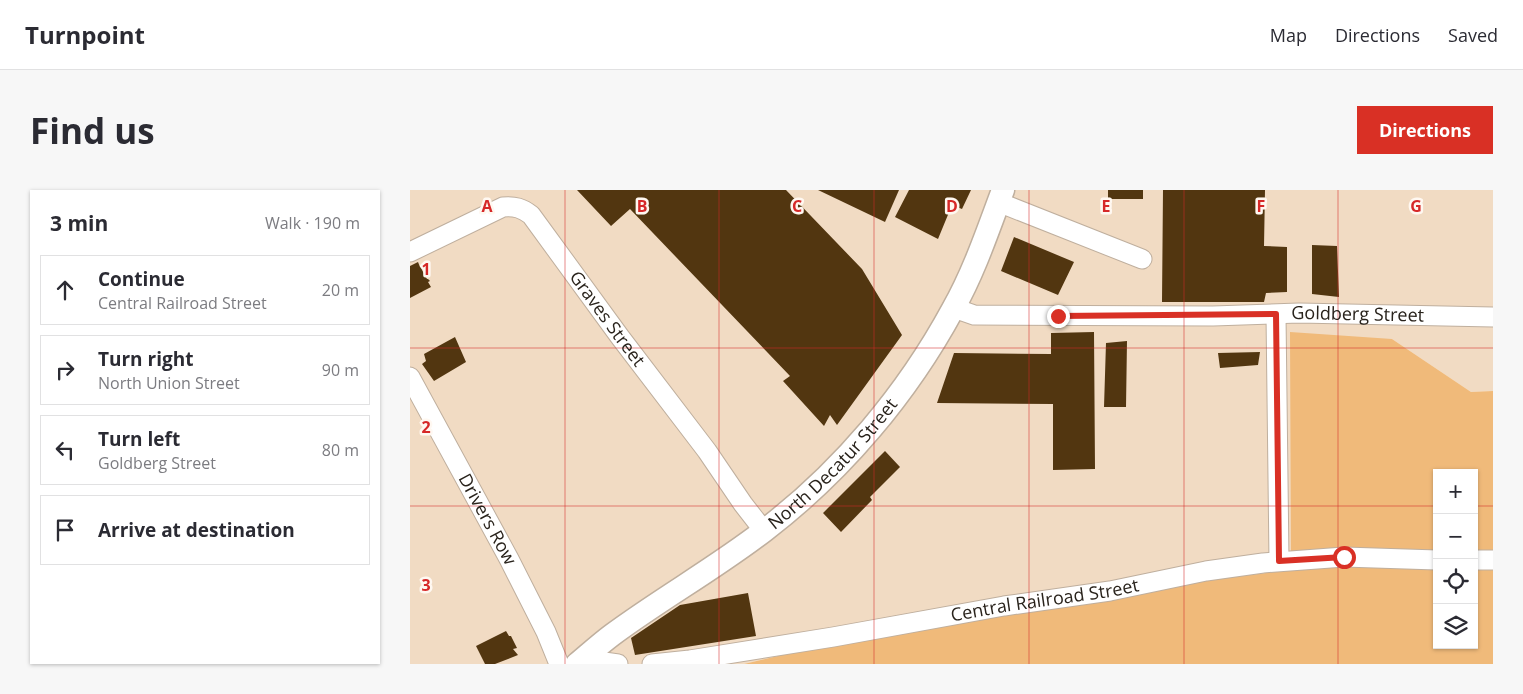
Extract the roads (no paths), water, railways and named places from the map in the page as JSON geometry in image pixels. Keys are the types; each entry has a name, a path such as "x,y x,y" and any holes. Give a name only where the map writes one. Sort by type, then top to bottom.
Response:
{"street":[{"path":"1001,196 1142,259"},
{"name":"North Decatur Street","path":"580,662 611,636 764,531 828,476 890,405 923,360 954,308 971,272 1001,196"},
{"name":"Graves Street","path":"410,252 504,207 511,206 523,209 531,215 620,337 707,451 764,531"},
{"name":"Goldberg Street","path":"954,308 974,315 1213,316 1299,313 1493,316"},
{"path":"1276,314 1279,561"},
{"name":"Drivers Row","path":"410,377 510,560 546,632 559,664"},
{"name":"Central Railroad Street","path":"652,664 690,660 1004,606 1110,591 1206,570 1279,561 1344,557 1433,560"},
{"path":"1478,560 1493,560"},
{"path":"580,662 618,664"}]}
